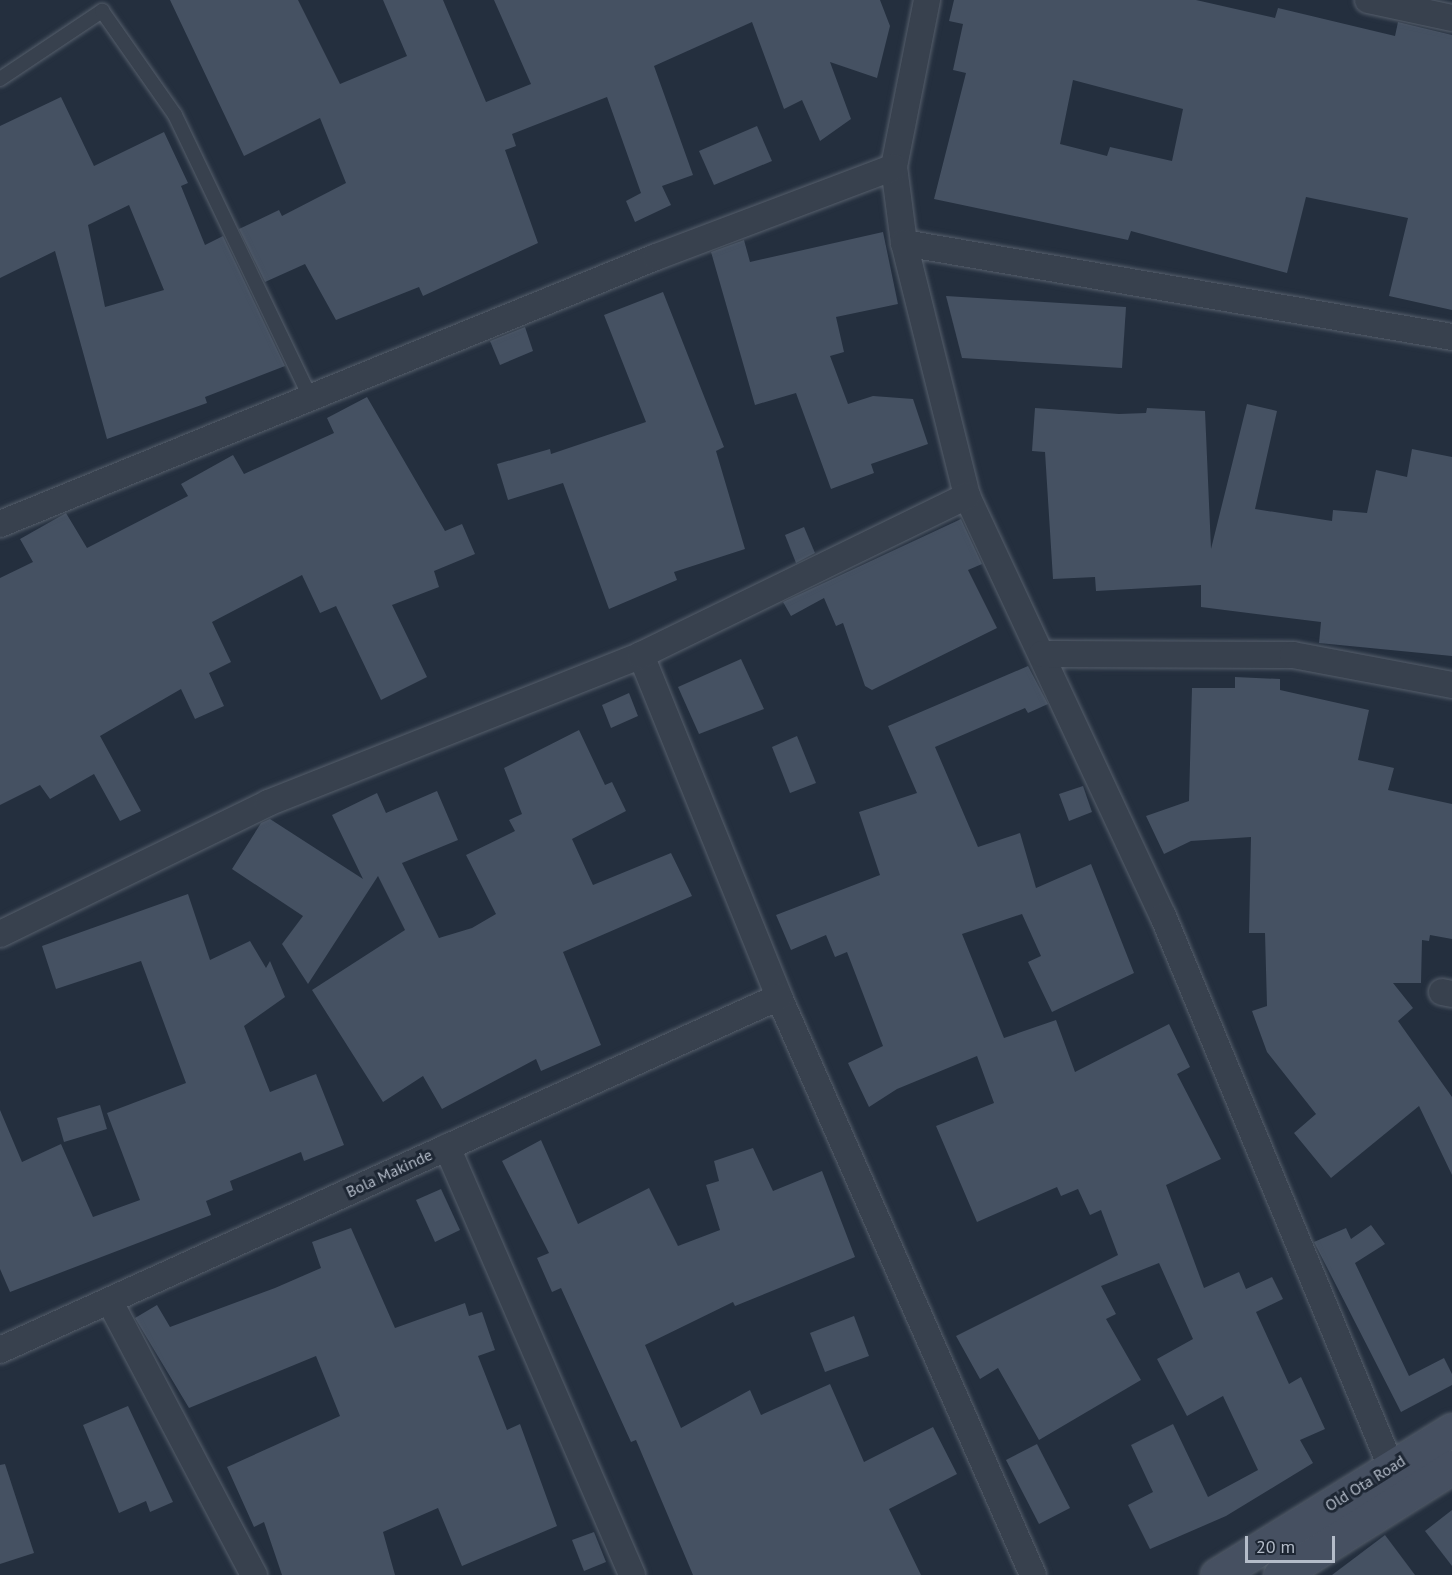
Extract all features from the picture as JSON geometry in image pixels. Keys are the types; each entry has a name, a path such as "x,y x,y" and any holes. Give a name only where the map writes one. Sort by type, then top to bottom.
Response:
{"street":[{"path":"927,0 894,167 904,243 967,496 1181,959 1391,1467"},
{"path":"1368,0 1452,18"},
{"path":"0,524 656,257 894,167"},
{"path":"904,243 1452,338"},
{"path":"0,934 268,803 641,655 967,496"},
{"path":"1042,654 1293,655 1452,685"},
{"path":"641,655 779,997 1034,1575"},
{"name":"Bola Makinde","path":"0,1350 779,997"},
{"path":"447,1147 632,1575"},
{"path":"110,1302 254,1575"},
{"name":"Old Ota Road","path":"1217,1575 1452,1430"},
{"name":"Old Ota Road","path":"1280,1575 1452,1467"}],"lane":[{"path":"0,79 102,11 175,115 311,399"}],"building":[{"path":"170,0 298,0 340,84 407,56 383,0 443,0 486,102 531,84 494,0 880,0 890,26 877,78 830,62 851,119 820,141 802,100 784,109 752,22 654,66 693,175 662,186 671,205 635,222 626,201 641,193 607,97 512,134 516,146 505,150 538,243 423,296 419,287 336,320 305,264 265,282 239,229 279,210 282,216 346,183 320,118 244,156"},
{"path":"954,0 1196,0 1275,18 1278,8 1395,36 1398,22 1452,35 1452,310 1389,296 1408,218 1306,197 1287,273 1131,231 1128,240 934,199 966,73 953,70 963,24 949,21","holes":["1073,80 1183,109 1172,161 1110,147 1107,156 1060,144"]},
{"path":"61,97 94,166 164,132 188,183 181,186 205,245 223,236 285,366 205,397 207,403 107,439 55,251 0,278 0,126","holes":["129,205 164,290 105,307 88,225"]},
{"path":"757,126 772,161 714,185 699,151"},
{"path":"883,232 898,304 836,317 844,352 830,356 848,404 873,396 913,399 928,444 871,464 874,473 831,489 796,393 755,405 711,252 744,240 750,262"},
{"path":"663,292 724,447 716,451 745,549 674,572 677,580 609,609 563,483 508,500 497,464 550,449 551,454 646,422 604,315"},
{"path":"946,296 1126,307 1122,368 962,358"},
{"path":"525,327 533,351 500,365 490,341"},
{"path":"367,397 445,531 462,524 475,554 434,571 439,587 392,605 427,677 381,700 336,606 320,613 302,575 212,622 231,662 209,673 224,706 195,719 181,689 100,736 141,811 120,821 94,774 50,799 40,785 0,805 0,578 33,562 20,539 66,513 87,548 188,496 181,484 233,455 244,474 334,433 327,418"},
{"path":"1247,404 1277,411 1255,509 1332,521 1333,510 1367,513 1376,470 1407,477 1412,449 1452,457 1452,656 1319,643 1321,622 1201,607 1201,585 1096,591 1095,577 1053,579 1045,452 1032,451 1035,408 1119,414 1146,413 1147,408 1205,411 1211,549"},
{"path":"961,519 982,564 968,570 997,628 872,690 865,686 843,623 836,626 824,598 791,616 783,602"},
{"path":"804,527 815,553 796,563 785,535"},
{"path":"741,659 764,709 699,734 678,687"},
{"path":"1028,666 1048,704 1028,713 1025,708 935,747 978,847 1020,833 1036,888 1091,864 1134,973 1052,1012 1028,962 1041,956 1022,914 962,934 1004,1038 1056,1020 1075,1072 1169,1024 1190,1067 1177,1074 1221,1159 1166,1185 1204,1288 1239,1272 1246,1289 1272,1277 1283,1299 1256,1312 1289,1384 1301,1377 1325,1429 1300,1440 1313,1463 1226,1516 1150,1549 1128,1505 1153,1492 1131,1445 1173,1424 1208,1497 1258,1470 1223,1396 1187,1416 1157,1359 1193,1339 1159,1263 1101,1286 1116,1314 1106,1319 1141,1380 1039,1440 998,1368 980,1379 956,1336 1118,1255 1101,1210 1090,1215 1078,1189 1061,1196 1057,1187 977,1222 936,1126 994,1103 977,1056 897,1089 869,1107 848,1063 883,1046 847,952 835,957 826,935 791,950 776,915 880,875 859,812 917,793 888,726"},
{"path":"1235,677 1280,679 1280,690 1369,710 1358,760 1394,768 1388,790 1452,804 1452,939 1430,935 1429,941 1422,940 1421,983 1393,983 1413,1008 1398,1021 1452,1097 1452,1175 1419,1106 1331,1178 1294,1133 1316,1114 1267,1052 1252,1011 1267,1006 1265,933 1249,933 1251,837 1191,841 1164,854 1146,816 1189,801 1192,688 1235,688"},
{"path":"629,693 638,716 611,728 602,705"},
{"path":"579,730 605,785 612,782 626,811 572,839 593,885 671,853 692,896 563,952 601,1045 541,1071 536,1059 442,1109 423,1076 383,1102 312,990 405,930 378,876 308,984 282,944 303,916 232,869 261,823 270,819 363,879 332,815 377,793 386,813 437,791 458,840 402,863 439,938 472,928 496,914 466,855 515,831 509,820 522,814 504,768"},
{"path":"797,736 816,783 790,793 772,747"},
{"path":"1083,786 1092,812 1069,821 1059,794"},
{"path":"188,894 210,960 250,941 266,968 270,961 285,997 244,1026 270,1092 316,1074 344,1145 304,1161 301,1152 230,1181 233,1190 206,1201 211,1215 10,1292 0,1269 0,1110 22,1162 61,1144 93,1217 140,1200 107,1113 186,1083 141,961 56,989 42,946"},
{"path":"100,1105 107,1129 64,1142 57,1118"},
{"path":"541,1140 578,1224 649,1188 678,1246 720,1230 706,1185 719,1181 714,1161 753,1148 773,1191 822,1171 855,1257 735,1306 733,1302 645,1345 681,1428 750,1390 761,1415 830,1384 864,1462 933,1427 957,1474 889,1509 921,1575 693,1575 636,1440 631,1442 561,1288 552,1292 537,1258 549,1253 502,1161"},
{"path":"441,1189 460,1230 435,1242 416,1200"},
{"path":"1371,1225 1385,1244 1355,1263 1409,1376 1444,1358 1452,1374 1452,1385 1401,1412 1314,1242 1346,1228 1351,1239"},
{"path":"351,1228 395,1328 465,1303 469,1316 482,1312 495,1350 478,1356 507,1430 520,1424 557,1526 462,1566 438,1508 383,1532 395,1575 282,1575 264,1522 254,1527 227,1467 340,1416 316,1356 189,1408 135,1318 157,1305 170,1327 275,1288 321,1268 312,1242"},
{"path":"854,1316 869,1356 825,1372 810,1333"},
{"path":"128,1406 173,1502 150,1512 146,1501 119,1513 83,1425"},
{"path":"1037,1444 1070,1508 1039,1524 1006,1460"},
{"path":"5,1464 34,1553 0,1564 0,1465"},
{"path":"1452,1510 1452,1566 1425,1531"},
{"path":"594,1532 606,1562 584,1571 572,1540"},
{"path":"1385,1535 1415,1575 1332,1575"}]}
